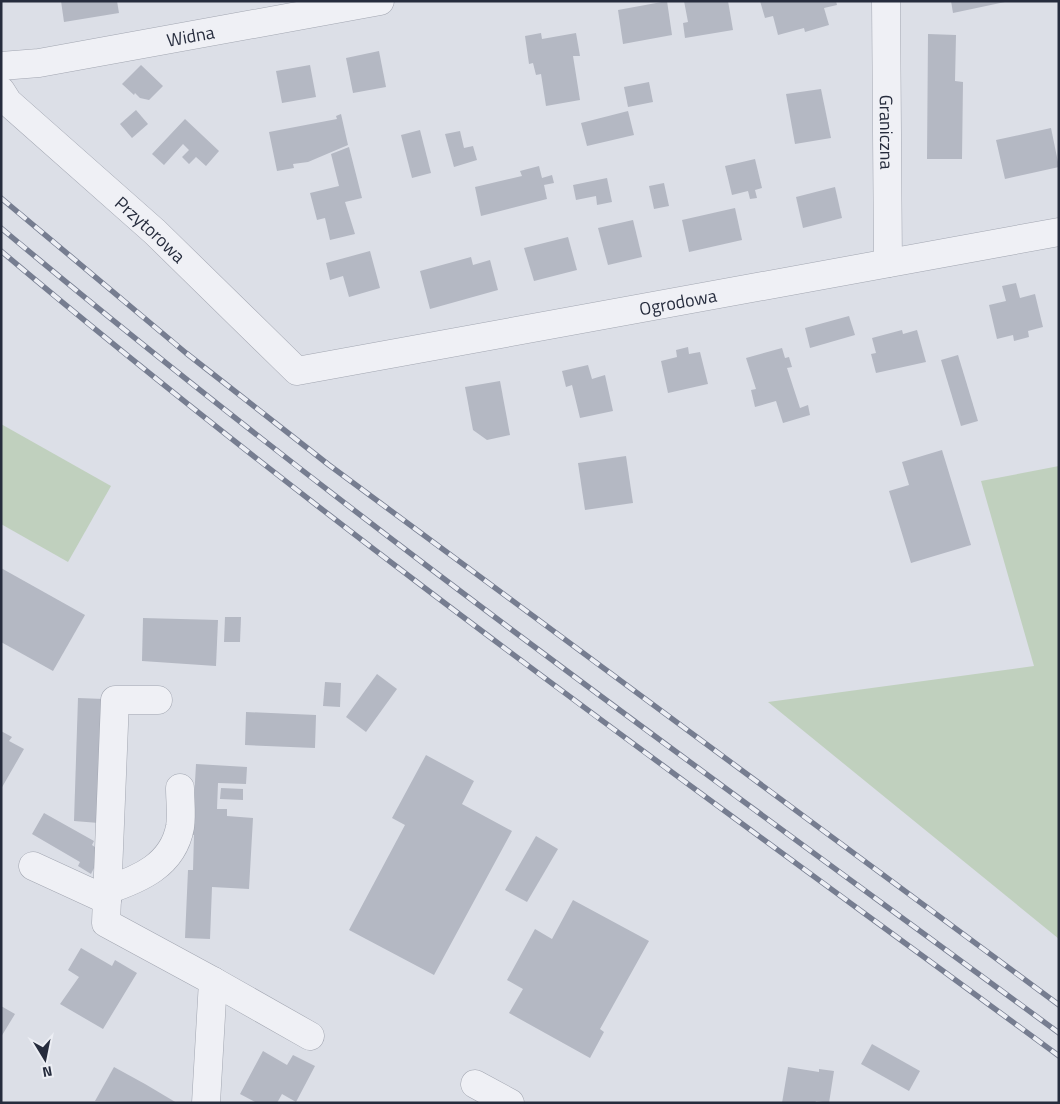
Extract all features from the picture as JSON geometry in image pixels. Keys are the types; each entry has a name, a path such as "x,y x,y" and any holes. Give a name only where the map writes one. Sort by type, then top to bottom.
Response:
{"street":[{"name":"Widna","path":"1,66 39,63 380,1"},
{"name":"Graniczna","path":"886,1 888,263"},
{"name":"Przytorowa","path":"1,91 8,102 155,232 297,371"},
{"name":"Ogrodowa","path":"297,371 1059,232"},
{"path":"158,700 115,700 106,923 310,1036"},
{"path":"33,866 107,895 147,875 164,860 180,827 180,788"},
{"path":"206,1103 213,981"},
{"path":"475,1084 510,1103"}],"green space":[{"path":"1,424 111,486 68,562 1,524"},
{"path":"1059,466 1059,939 768,702 1034,666 981,481"}],"building":[{"path":"61,1 117,1 119,13 64,22"},
{"path":"667,1 672,35 623,44 618,10"},
{"path":"684,1 728,1 733,30 685,38 683,23 688,22"},
{"path":"760,1 836,1 837,5 824,8 829,25 805,32 804,28 778,35 773,16 765,18"},
{"path":"951,1 1005,1 1005,2 953,13"},
{"path":"541,33 542,39 576,33 580,56 573,56 580,100 546,106 541,74 536,75 533,63 529,64 525,36"},
{"path":"928,34 956,35 955,81 963,82 962,159 927,159"},
{"path":"379,51 386,87 353,93 346,58"},
{"path":"141,65 163,86 149,100 140,98 135,93 134,95 122,84"},
{"path":"310,65 316,97 282,103 276,71"},
{"path":"649,82 653,102 628,107 624,87"},
{"path":"821,89 831,138 795,144 786,94"},
{"path":"136,110 148,124 132,138 120,124"},
{"path":"628,111 634,135 587,146 581,123"},
{"path":"341,114 348,145 308,162 293,164 294,168 277,171 269,132 337,119 336,116"},
{"path":"185,119 219,151 206,166 196,157 189,164 182,157 189,150 183,144 164,165 152,154"},
{"path":"1051,128 1059,167 1005,179 996,140"},
{"path":"420,130 431,173 412,178 401,135"},
{"path":"460,131 464,148 473,146 477,160 454,167 445,134"},
{"path":"349,147 362,198 345,202 355,234 330,240 325,218 317,220 310,193 339,186 331,154"},
{"path":"755,159 762,188 755,190 757,198 750,199 748,191 732,195 725,166"},
{"path":"539,166 542,178 552,175 554,183 544,185 547,199 481,216 475,187 522,176 520,171"},
{"path":"607,178 612,202 597,205 596,196 576,200 573,185"},
{"path":"664,183 669,206 654,209 649,186"},
{"path":"835,187 842,218 803,228 796,197"},
{"path":"735,208 742,240 689,252 682,220"},
{"path":"633,220 642,257 608,265 598,228"},
{"path":"568,237 577,270 534,281 524,248"},
{"path":"370,251 380,288 349,297 343,276 330,280 326,263"},
{"path":"471,257 473,265 490,260 498,290 430,309 420,271"},
{"path":"1016,283 1020,298 1035,294 1043,327 1028,331 1029,337 1014,341 1013,335 997,339 989,305 1006,301 1002,286"},
{"path":"849,316 855,335 810,348 805,328"},
{"path":"902,330 903,334 917,330 926,362 876,373 871,354 876,353 872,338"},
{"path":"688,347 689,354 700,352 708,384 668,393 661,361 677,357 676,350"},
{"path":"782,348 785,358 789,357 792,367 787,368 800,408 808,405 810,415 783,423 776,401 755,407 751,390 756,389 746,358"},
{"path":"958,355 978,421 961,426 941,360"},
{"path":"588,365 592,379 605,375 613,411 580,418 572,385 566,387 562,371"},
{"path":"500,381 510,435 487,440 473,430 465,387"},
{"path":"942,450 971,545 911,563 889,491 909,485 902,462"},
{"path":"626,456 633,503 585,510 578,463"},
{"path":"1,568 85,615 53,671 1,642"},
{"path":"225,617 241,617 240,642 224,642"},
{"path":"143,618 218,620 216,666 142,661"},
{"path":"377,674 397,689 366,732 346,717"},
{"path":"325,682 341,683 340,707 323,706"},
{"path":"78,698 104,699 99,823 74,821"},
{"path":"246,712 316,715 315,748 245,745"},
{"path":"1,731 12,737 9,741 24,749 1,789"},
{"path":"426,755 474,781 462,804 512,831 434,975 349,930 405,825 392,818"},
{"path":"196,764 247,767 246,784 218,783 217,809 227,809 227,816 253,818 249,889 212,887 210,939 185,938 188,870 193,870 194,835 192,835"},
{"path":"221,788 243,789 243,800 220,799"},
{"path":"44,813 94,841 92,845 102,852 91,874 78,866 80,862 32,834"},
{"path":"536,836 558,849 527,902 505,890"},
{"path":"573,900 649,941 600,1029 604,1032 590,1058 509,1013 523,989 507,980 535,929 552,939"},
{"path":"81,948 112,966 115,960 137,973 103,1029 60,1004 79,977 68,970"},
{"path":"1,1006 15,1014 1,1037"},
{"path":"872,1044 920,1071 909,1091 861,1064"},
{"path":"263,1051 287,1065 293,1055 315,1066 296,1102 282,1094 277,1103 257,1103 240,1094"},
{"path":"114,1067 145,1084 177,1103 95,1101"},
{"path":"788,1067 819,1072 819,1069 834,1071 829,1103 816,1101 815,1103 782,1103"}],"railway":[{"path":"1,198 186,353 329,465 1059,1005"},
{"path":"1,228 129,334 391,539 657,738 1059,1033"},
{"path":"1,251 129,357 391,562 523,662 1059,1056"}]}
